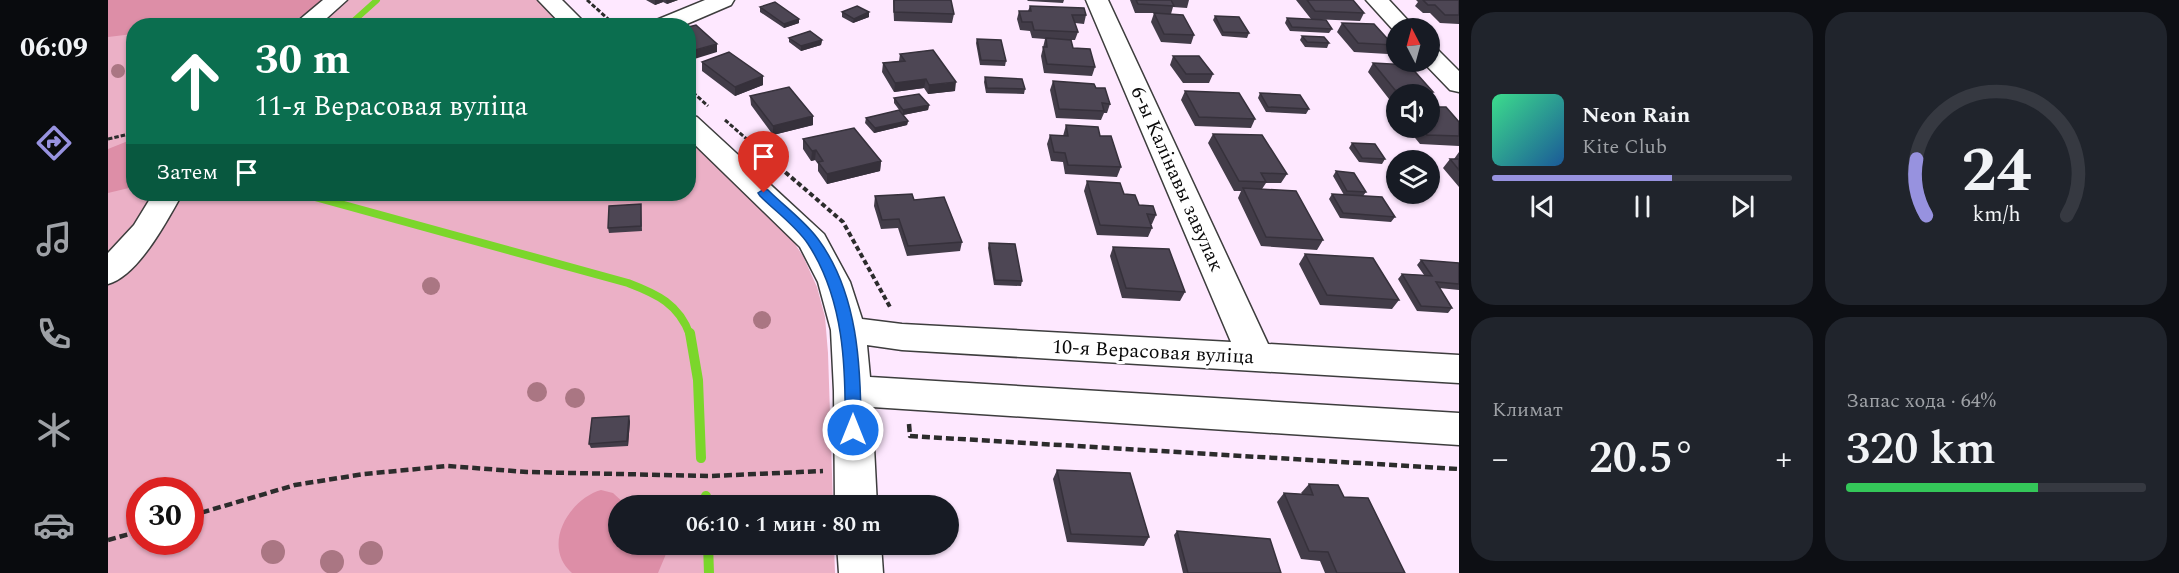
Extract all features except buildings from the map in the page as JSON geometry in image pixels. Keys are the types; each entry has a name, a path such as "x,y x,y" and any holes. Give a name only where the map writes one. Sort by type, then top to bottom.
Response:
{"street":[{"path":"313,18 336,0"},
{"path":"549,0 568,18"},
{"path":"681,18 723,0"},
{"name":"6-ы Калінавы завулак","path":"1097,0 1256,358"},
{"path":"1377,0 1394,18"},
{"path":"1440,65 1459,85"},
{"path":"696,131 813,241 834,282 848,330 853,391 855,487"},
{"path":"108,273 146,231 163,201"},
{"name":"10-я Верасовая вуліца","path":"848,330 902,337 1459,369"},
{"path":"853,391 1459,429"},
{"path":"860,555 861,573"}],"path":[{"path":"587,0 607,18"},
{"path":"108,138 126,135"},
{"path":"204,512 295,485 364,474 448,466 527,472 711,476 855,487"},
{"path":"108,540 126,535"}],"shaded area":[{"path":"108,0 537,0 557,18 126,18 126,201 696,201 696,146 787,232 803,256 817,287 825,317 828,353 833,495 608,495 608,555 834,555 835,573 108,573"},
{"path":"108,0 325,0 298,18 126,18 126,35 108,37"},
{"path":"126,142 126,189 108,193 108,149"},
{"path":"601,490 615,495 608,495 608,555 666,555 658,573 572,573 563,562 559,550 559,537 570,513 589,495"}],"waterway":[{"path":"357,18 377,0"},
{"path":"329,201 628,283 666,301 680,315 690,335"},
{"path":"690,333 698,380 701,458"},
{"path":"708,555 709,573"}],"route":[{"path":"764,193 813,241 834,282 848,330 853,391 853,430"}]}
